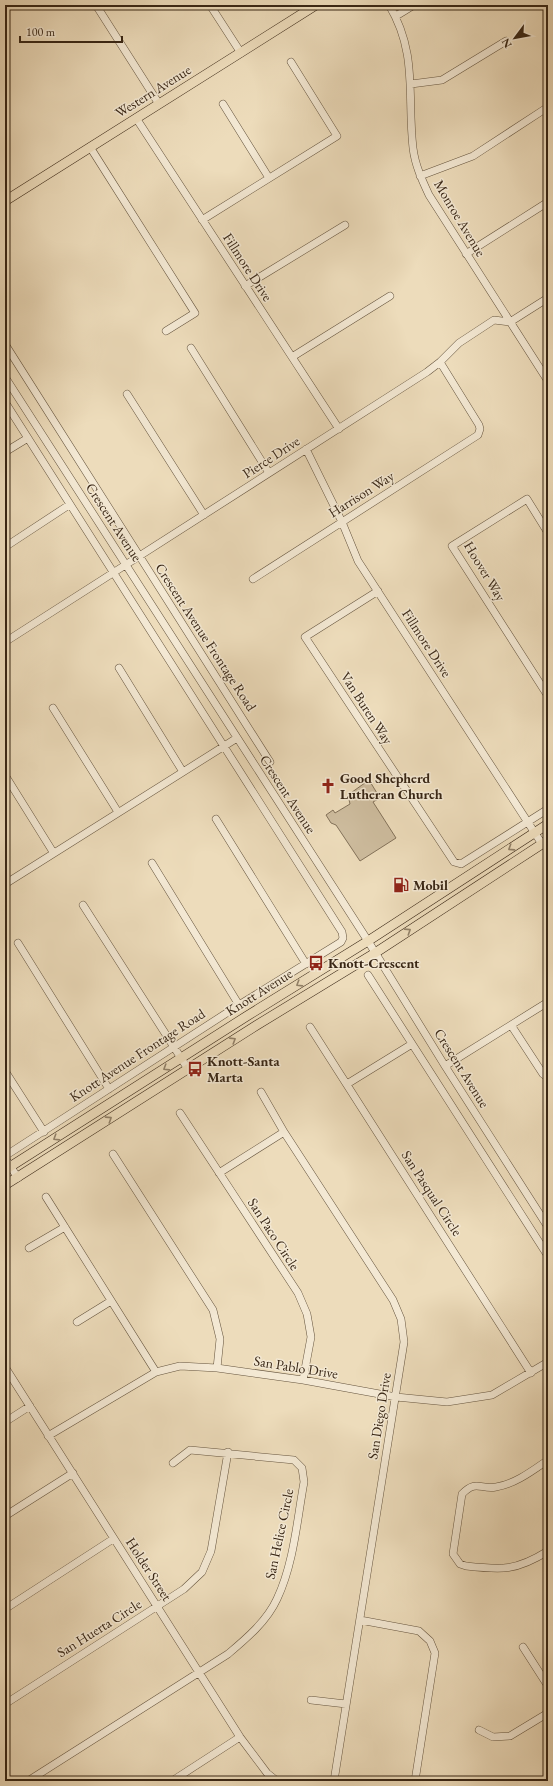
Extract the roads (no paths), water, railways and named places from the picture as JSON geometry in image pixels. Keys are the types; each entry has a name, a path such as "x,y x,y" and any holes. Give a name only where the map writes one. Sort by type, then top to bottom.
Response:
{"main road":[{"name":"Western Avenue","path":"5,202 241,53 312,6"},
{"name":"Knott Avenue","path":"8,1168 368,941 548,824"},
{"name":"Knott Avenue","path":"5,1185 188,1068 375,953 545,842"},
{"path":"468,876 475,887"}],"street":[{"path":"96,5 159,104"},
{"path":"210,5 241,53"},
{"name":"Monroe Avenue","path":"388,5 396,16 407,45 411,84 413,149 420,176 428,195 548,381"},
{"path":"396,16 414,5"},
{"path":"411,84 442,80 506,41"},
{"path":"202,220 337,136 291,62"},
{"path":"223,104 269,178"},
{"path":"420,176 473,156 548,107"},
{"name":"Fillmore Drive","path":"136,118 339,429"},
{"path":"90,147 195,313 166,331"},
{"path":"466,254 548,202"},
{"path":"245,286 345,225"},
{"path":"292,358 390,296"},
{"path":"510,322 548,298"},
{"name":"Pierce Drive","path":"5,642 427,372 440,362 459,343 494,320 510,322"},
{"name":"Crescent Avenue Frontage Road","path":"5,344 270,762"},
{"path":"192,348 269,473"},
{"name":"Harrison Way","path":"253,579 478,435 482,429 440,362"},
{"name":"Crescent Avenue","path":"5,377 368,941 445,1066 548,1227"},
{"path":"127,394 204,515"},
{"name":"Crescent Avenue","path":"5,402 69,505 342,932 344,938"},
{"path":"5,452 28,438"},
{"name":"Fillmore Drive","path":"306,449 342,522 358,561 534,833 545,842"},
{"name":"Hoover Way","path":"548,532 527,499 452,546 548,696"},
{"path":"5,547 69,505"},
{"name":"Van Buren Way","path":"378,591 305,637 457,864 461,864 528,823"},
{"path":"119,668 184,772"},
{"path":"53,708 118,812"},
{"path":"5,884 53,852 184,772 236,738"},
{"path":"5,775 53,852"},
{"path":"528,823 548,809"},
{"path":"216,818 306,964"},
{"path":"152,863 239,1005"},
{"path":"83,905 188,1068"},
{"name":"Knott Avenue Frontage Road","path":"5,1157 239,1005 341,942 344,938"},
{"path":"18,943 109,1089"},
{"path":"368,975 548,1256"},
{"path":"445,1066 548,1002"},
{"path":"511,1025 543,1074 548,1078"},
{"name":"San Pasqual Circle","path":"310,1027 531,1373"},
{"path":"347,1084 412,1044"},
{"path":"5,1071 44,1132"},
{"name":"San Diego Drive","path":"260,1092 284,1132 393,1300 402,1319 404,1342 396,1398 334,1781"},
{"name":"San Paco Circle","path":"180,1113 298,1293 307,1314 311,1337 303,1380"},
{"path":"219,1173 284,1132"},
{"path":"113,1154 213,1310 220,1339 217,1368"},
{"path":"5,1157 8,1168 18,1178"},
{"path":"46,1197 156,1372"},
{"path":"29,1248 65,1227"},
{"path":"77,1322 111,1301"},
{"name":"San Pablo Drive","path":"48,1436 156,1372 180,1366 217,1368 303,1380 396,1398 447,1402 492,1395 548,1362"},
{"name":"Holder Street","path":"5,1367 240,1737 267,1773 277,1781"},
{"path":"5,1422 30,1406"},
{"name":"San Helice Circle","path":"28,1781 228,1654 253,1633 277,1600 287,1572 304,1482 302,1468 294,1460 228,1452 190,1450 172,1463"},
{"name":"San Huerta Circle","path":"5,1704 184,1589 202,1572 210,1551 228,1452"},
{"path":"548,1460 511,1483 494,1488 473,1485 468,1488 462,1494 453,1554 460,1564 466,1566 503,1569 525,1564 548,1552"},
{"path":"5,1516 73,1473"},
{"path":"5,1609 113,1539"},
{"path":"360,1620 419,1631 430,1641 435,1653 415,1781"},
{"path":"523,1647 548,1686"},
{"path":"311,1700 346,1704"},
{"path":"479,1730 493,1737 510,1736 548,1713"},
{"path":"172,1781 240,1737"}],"place":[{"name":"Good Shepherd Lutheran Church","path":"328,786"},
{"name":"Mobil","path":"401,885"},
{"name":"Knott-Crescent","path":"316,963"},
{"name":"Knott-Santa Marta","path":"195,1069"}]}
